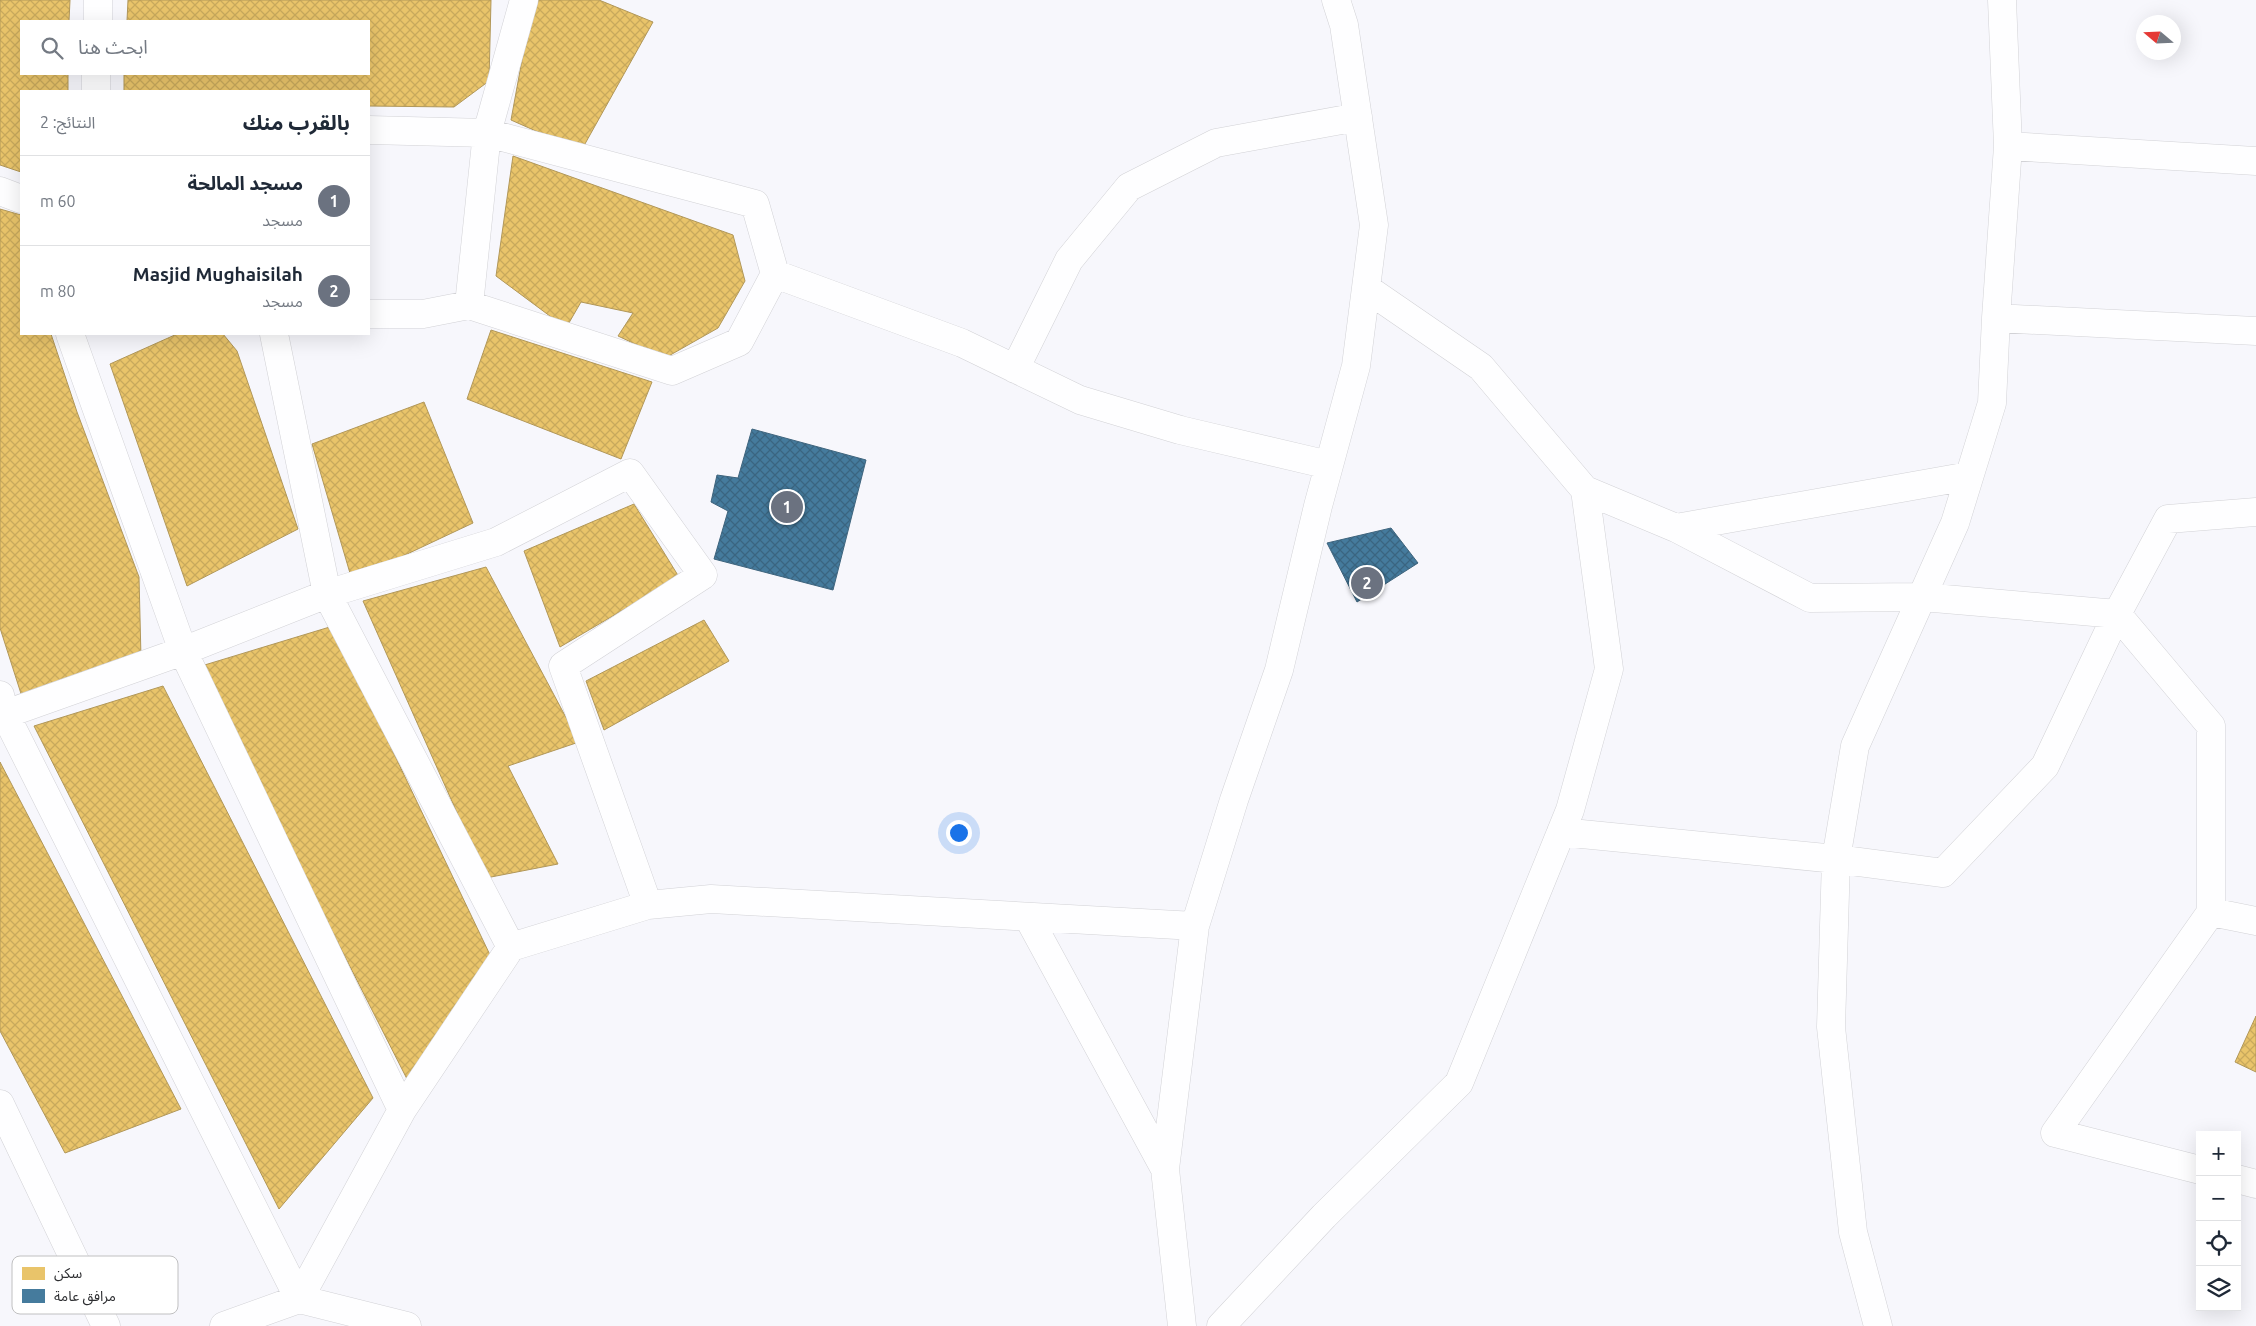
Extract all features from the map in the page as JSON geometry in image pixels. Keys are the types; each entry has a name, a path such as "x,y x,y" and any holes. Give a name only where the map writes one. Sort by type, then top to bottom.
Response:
{"street":[{"path":"98,0 98,20"},
{"path":"469,305 487,133 524,0"},
{"path":"1182,1326 1165,1169 1195,926 1234,800 1279,670 1356,366 1374,225 1344,24 1336,0"},
{"path":"1878,1326 1853,1232 1830,1027 1836,860 1855,746 1955,523 1992,403 2008,146 2002,0"},
{"path":"96,75 96,90"},
{"path":"1015,369 1069,260 1130,187 1216,143 1358,117"},
{"path":"370,130 487,133 755,204 775,274 739,342 672,371 469,305 424,314 370,314"},
{"path":"2008,146 2256,161"},
{"path":"0,191 20,199"},
{"path":"775,274 962,343 1080,400 1180,430 1330,465"},
{"path":"1366,288 1482,367 1585,490 1676,528 1810,598 1922,597 2117,614 2211,726 2211,912 2055,1133 2196,1169"},
{"path":"1996,318 2256,331"},
{"path":"70,335 183,651 402,1110"},
{"path":"274,335 327,594 511,947"},
{"path":"299,1299 2,708 183,651 327,594 496,542 630,473 703,575 563,666 648,905"},
{"path":"1676,528 1970,476"},
{"path":"1221,1326 1324,1216 1459,1083 1570,810 1609,669 1585,490"},
{"path":"1561,832 1836,860 1943,873 2045,766 2117,614 2168,520 2256,512"},
{"path":"299,1299 402,1110 511,947 648,905 711,899 1195,926"},
{"path":"2211,912 2256,920"},
{"path":"1028,917 1165,1169"},
{"path":"0,1104 73,1256"},
{"path":"2241,1180 2256,1184"},
{"path":"224,1326 299,1299 407,1326"},
{"path":"100,1314 106,1326"}],"building: سكن":[{"path":"0,0 70,0 69,20 20,20 20,75 68,75 68,90 20,90 20,172 0,165"},
{"path":"128,0 491,0 489,81 454,107 370,106 370,90 124,90 124,75 370,75 370,20 127,20"},
{"path":"533,0 599,0 653,22 581,151 511,120"},
{"path":"513,156 733,235 745,281 718,328 665,358 618,336 633,313 581,302 566,328 496,276"},
{"path":"0,209 20,215 20,335 51,335 77,412 139,577 141,658 24,703 0,628"},
{"path":"491,330 652,382 621,459 467,399"},
{"path":"175,335 224,335 237,351 298,529 187,586 110,364"},
{"path":"424,402 473,523 352,580 312,444"},
{"path":"634,504 679,577 560,647 524,551"},
{"path":"486,567 579,742 508,766 558,864 486,878 363,601"},
{"path":"704,620 729,661 604,730 586,681"},
{"path":"333,626 491,957 407,1079 198,667"},
{"path":"163,686 373,1098 279,1209 34,726"},
{"path":"0,762 181,1109 65,1153 0,1031"},
{"path":"2256,1016 2256,1072 2235,1062"}],"building: مرافق عامة":[{"path":"752,429 866,460 833,590 714,559 728,511 711,502 717,475 738,478"},
{"path":"1391,528 1418,563 1357,602 1327,543"}],"place":[{"name":"مسجد المالحة","path":"787,507"},
{"name":"Masjid Mughaisilah","path":"1367,583"}]}
